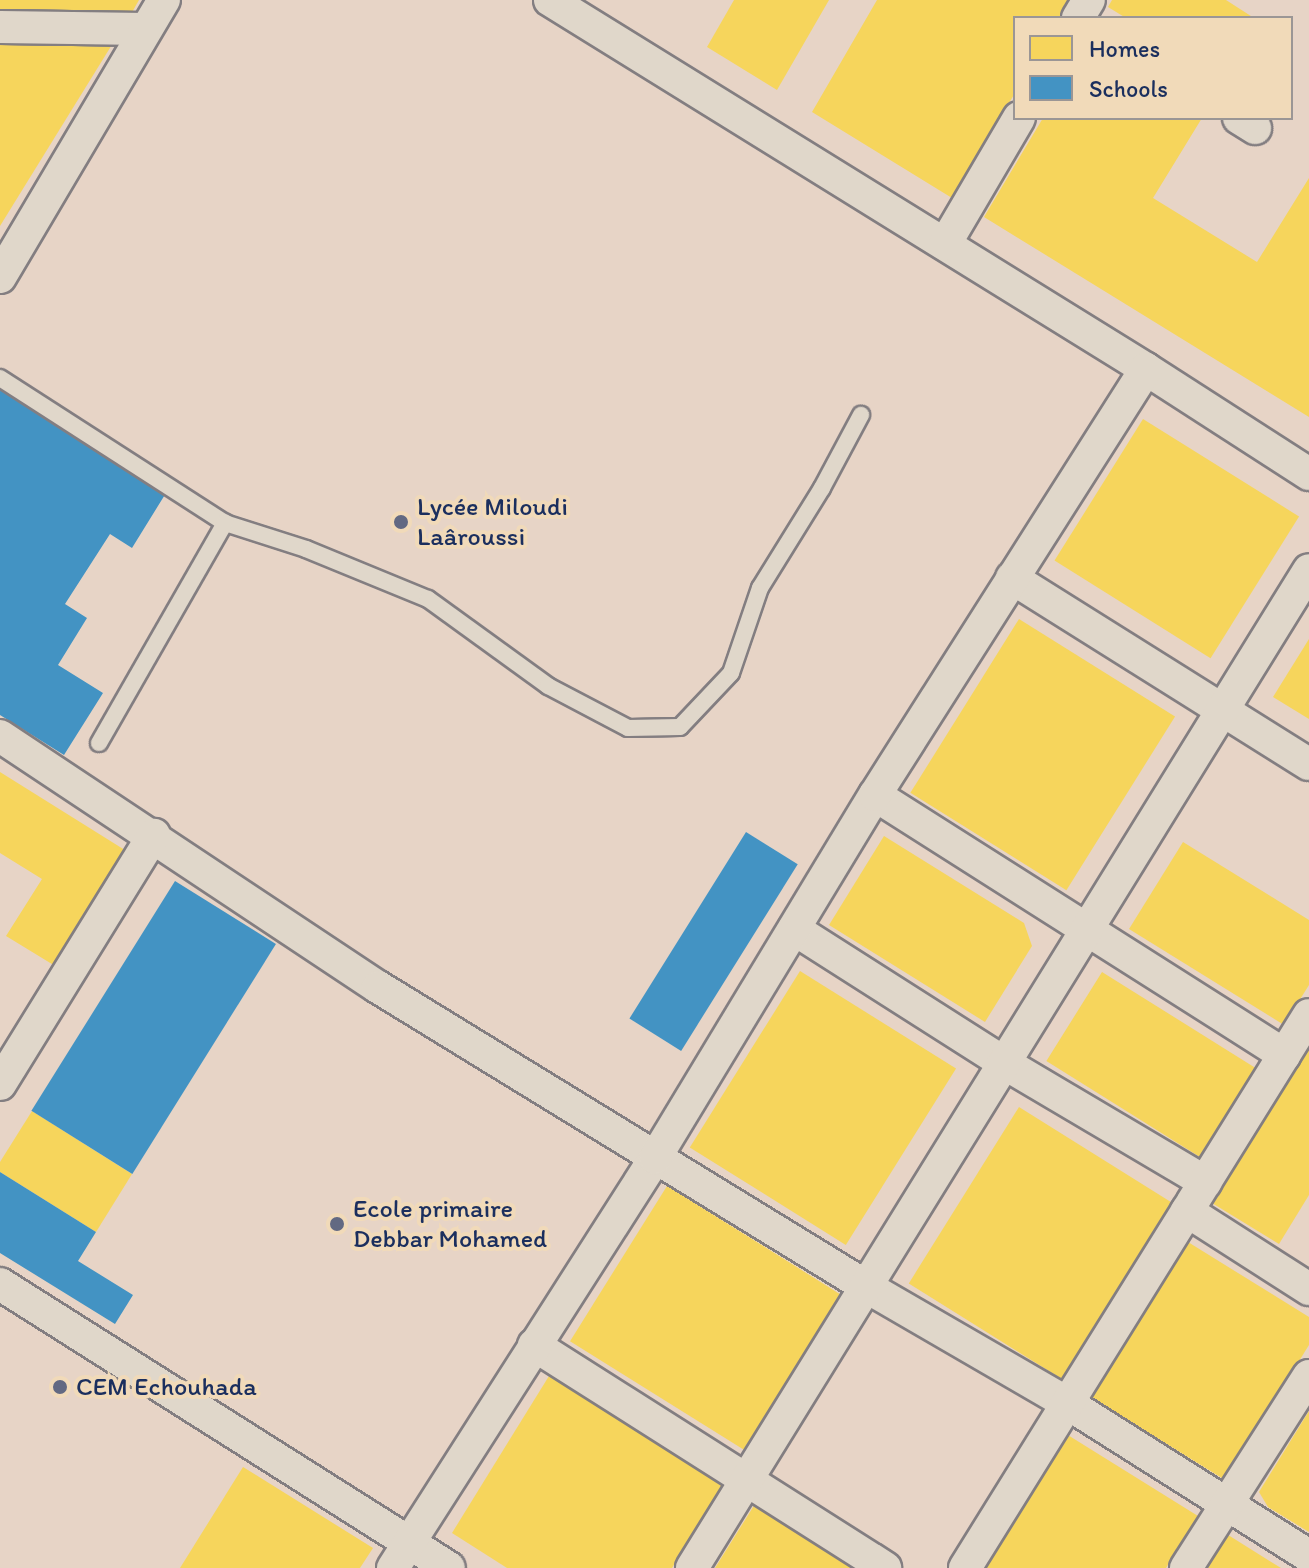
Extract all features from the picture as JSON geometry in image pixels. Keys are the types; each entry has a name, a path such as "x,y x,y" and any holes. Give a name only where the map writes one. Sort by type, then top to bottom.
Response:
{"street":[{"path":"0,277 164,0"},
{"path":"550,0 595,11 945,244 1309,474"},
{"path":"0,27 145,29"},
{"path":"945,244 1018,120"},
{"path":"401,1556 655,1158 875,795 1146,369"},
{"path":"692,1568 1309,570"},
{"path":"1012,578 1309,764"},
{"path":"0,736 154,835 378,987 867,1287 1067,1403 1309,1556"},
{"path":"875,795 1284,1055"},
{"path":"0,1084 154,835"},
{"path":"794,929 1004,1063 1205,1182"},
{"path":"965,1568 1308,1018"},
{"path":"1187,1211 1309,1289"},
{"path":"0,1284 401,1556 449,1568"},
{"path":"534,1345 885,1568"},
{"path":"1186,1568 1309,1376"}],"lane":[{"path":"0,378 225,523 306,549 428,599 548,686 628,728 680,727 731,673 760,588 822,488 861,415"},
{"path":"99,743 225,523"}],"building: Homes":[{"path":"0,0 139,0 131,14 0,12"},
{"path":"734,0 829,0 777,90 707,47"},
{"path":"877,0 1070,0 1060,16 1013,16 1013,96 952,198 812,112"},
{"path":"1112,0 1226,0 1251,16 1123,16 1108,7"},
{"path":"0,41 113,43 0,226"},
{"path":"1042,120 1201,120 1153,198 1257,262 1309,178 1309,417 984,217"},
{"path":"1143,419 1299,517 1211,658 1055,561"},
{"path":"1019,619 1175,717 1066,890 910,793"},
{"path":"1309,639 1309,719 1273,697"},
{"path":"0,772 136,857 65,972 6,936 42,879 0,853"},
{"path":"884,836 1024,923 1032,946 985,1022 829,925"},
{"path":"1183,842 1309,920 1309,985 1284,1025 1129,929"},
{"path":"800,971 956,1069 846,1245 690,1147"},
{"path":"1102,972 1256,1068 1201,1157 1046,1061"},
{"path":"1309,1046 1309,1195 1279,1244 1212,1203"},
{"path":"1019,1107 1172,1203 1062,1379 909,1283"},
{"path":"32,1111 132,1174 96,1232 0,1172 0,1162"},
{"path":"667,1186 841,1295 744,1450 570,1341"},
{"path":"1188,1242 1309,1317 1309,1345 1225,1480 1091,1397"},
{"path":"549,1376 723,1485 672,1568 507,1568 452,1533"},
{"path":"1309,1411 1309,1532 1268,1507 1259,1492"},
{"path":"1063,1432 1198,1516 1166,1568 978,1568"},
{"path":"243,1467 373,1548 360,1568 180,1568"},
{"path":"755,1504 858,1568 715,1568"},
{"path":"1225,1533 1281,1568 1203,1568"}],"building: Schools":[{"path":"0,390 166,493 132,548 110,534 65,604 87,618 58,665 103,693 64,755 0,715"},
{"path":"746,832 798,864 681,1051 629,1019"},
{"path":"175,881 276,944 132,1174 31,1111"},
{"path":"0,1172 96,1232 78,1261 133,1295 115,1324 0,1253"}],"place":[{"name":"Lycée Miloudi Laâroussi","path":"401,522"},
{"name":"Ecole primaire Debbar Mohamed","path":"337,1224"},
{"name":"CEM Echouhada","path":"60,1387"}]}
